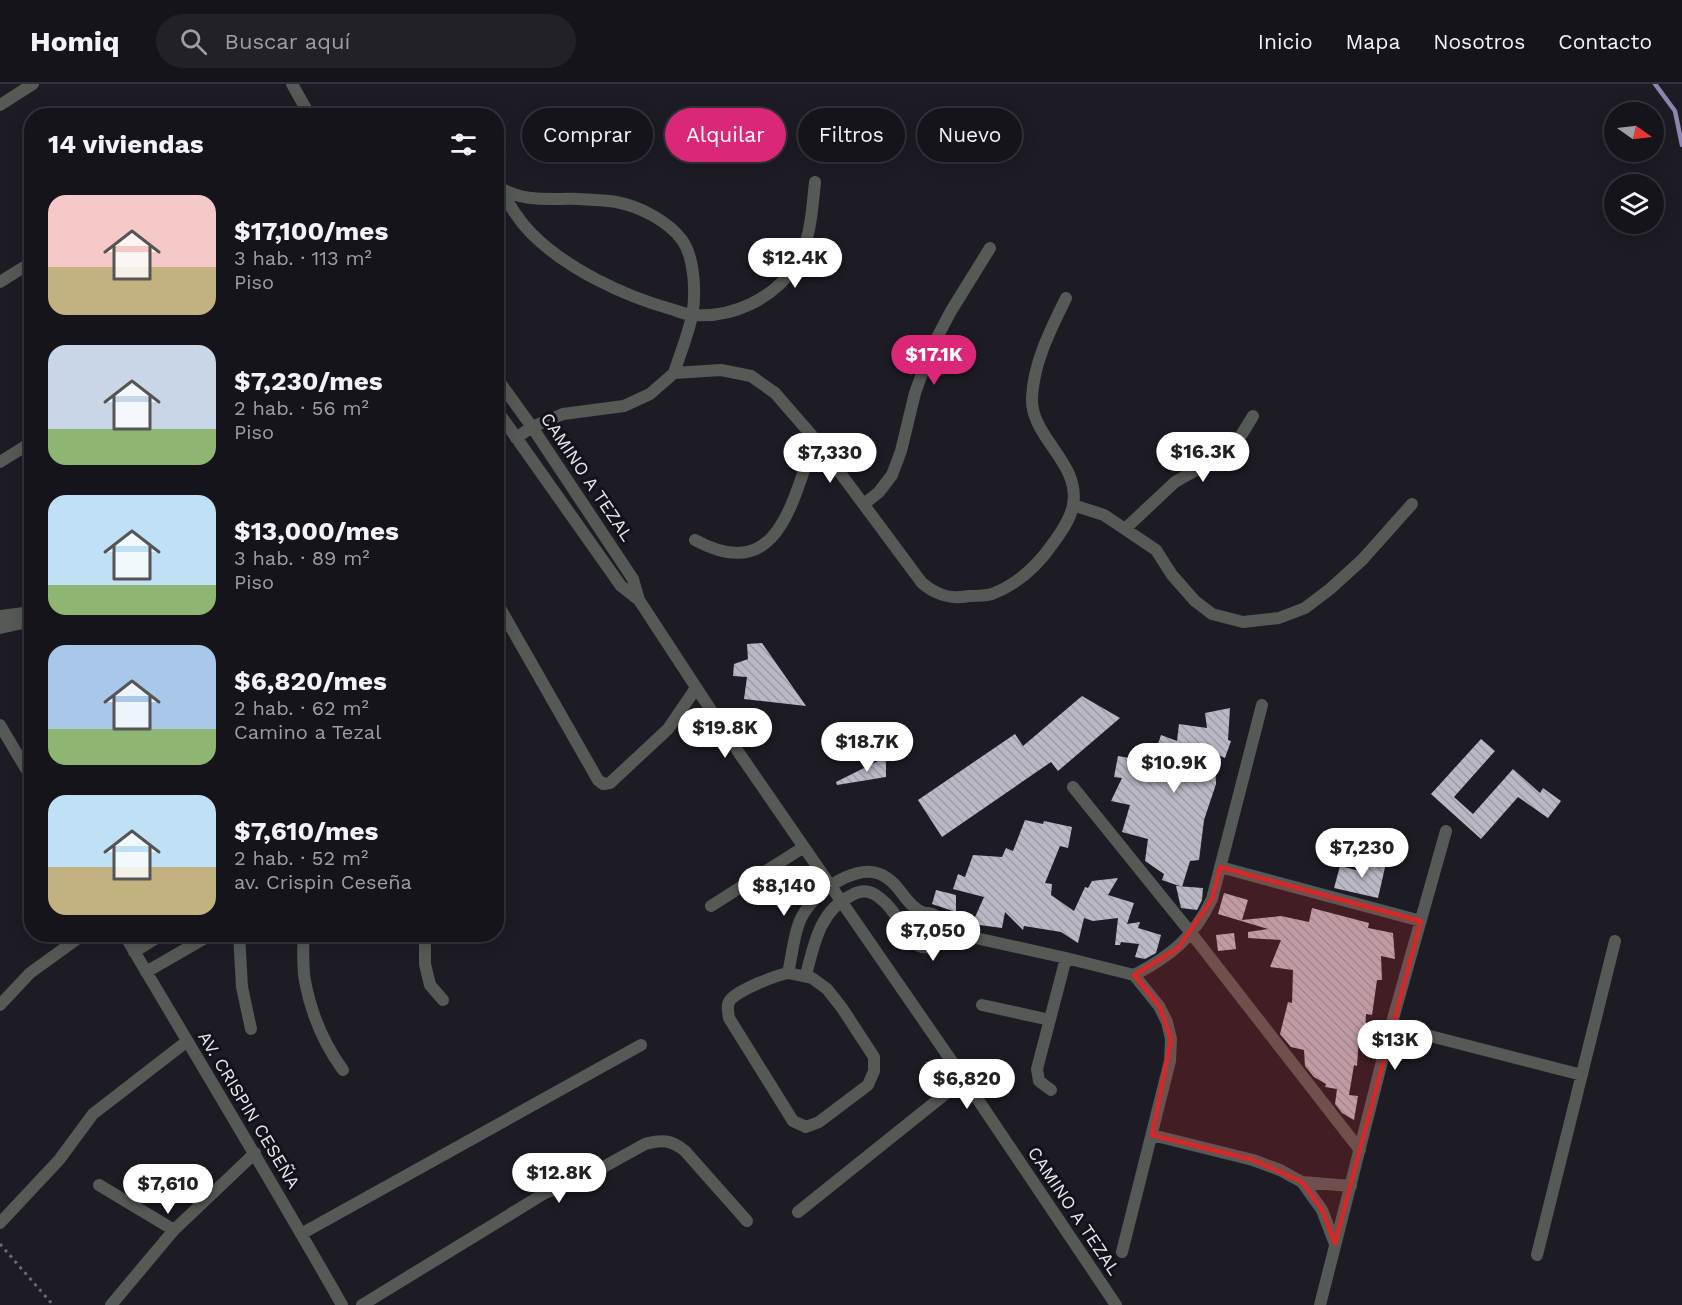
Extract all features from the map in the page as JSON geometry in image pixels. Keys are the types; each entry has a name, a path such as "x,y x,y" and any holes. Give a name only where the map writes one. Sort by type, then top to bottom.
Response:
{"street":[{"path":"0,105 33,84"},
{"path":"292,84 306,108"},
{"path":"504,196 513,213 533,235 576,266 629,294 692,316 730,313 760,300 779,285 796,265 807,238 815,182"},
{"path":"504,188 539,200 578,199 616,202 642,211 666,224 683,241 690,260 694,284 692,316 674,373 650,394 624,406 563,414 532,427 516,438"},
{"path":"864,504 879,492 892,475 901,451 915,393 931,348 990,248"},
{"path":"0,282 24,267"},
{"path":"674,373 721,369 751,376 775,393 815,439 922,583 937,593 955,598 991,594 1023,577 1053,544 1065,526 1073,505 1072,482 1064,463 1038,426 1031,400 1034,377 1045,340 1066,298"},
{"name":"CAMINO A TEZAL","path":"504,388 633,579 639,600 696,688 1116,1305"},
{"path":"1126,528 1175,482 1231,446 1253,416"},
{"name":"CAMINO A TEZAL","path":"504,421 621,586 639,600"},
{"path":"694,540 710,549 723,552 744,553 765,545 779,530 791,507 815,439"},
{"path":"0,462 24,447"},
{"path":"1073,505 1104,515 1126,528 1156,550 1172,575 1195,602 1212,614 1243,622 1280,618 1305,608 1330,590 1362,560 1412,504"},
{"path":"0,616 24,613"},
{"path":"504,615 598,780 603,784 610,783 668,729 696,688"},
{"path":"0,628 24,623"},
{"path":"1134,975 1178,948 1203,918 1212,899 1262,705"},
{"path":"0,725 24,766"},
{"path":"1073,787 1191,933 1360,1150"},
{"path":"1320,1305 1391,1026 1446,831"},
{"path":"711,906 804,848"},
{"path":"1220,867 1421,921"},
{"path":"788,973 799,922 829,885 860,872 880,874 895,884 914,909 924,914"},
{"path":"806,975 818,930 825,919 840,901 860,891 872,893 882,900 916,945 925,948 934,946 941,940 944,931 942,924 932,914 917,916 911,922 909,930 911,938"},
{"path":"944,931 1134,975 1158,1006 1167,1022 1171,1039 1170,1060 1122,1252"},
{"path":"1537,1255 1615,941"},
{"path":"0,1005 30,973 73,942"},
{"name":"AV. CRISPIN CESEÑA","path":"128,942 186,1042 255,1153 342,1305"},
{"path":"134,952 150,942"},
{"path":"146,972 198,942"},
{"path":"239,942 242,987 251,1029"},
{"path":"303,942 305,980 316,1020 330,1051 343,1070"},
{"path":"425,942 425,964 430,985 443,1000"},
{"path":"1051,1090 1039,1080 1037,1075 1066,958"},
{"path":"788,973 806,975 827,989 842,1008 874,1057 874,1071 868,1084 819,1122 806,1127 793,1121 729,1018 727,1008 730,1000 765,980 788,973"},
{"path":"982,1005 1050,1020"},
{"path":"1391,1026 1582,1075"},
{"path":"0,1223 59,1160 93,1114 186,1042"},
{"path":"301,1234 641,1045"},
{"path":"798,1212 964,1079"},
{"path":"1152,1135 1253,1160 1280,1170 1302,1182 1351,1186"},
{"path":"362,1305 544,1194 580,1180 645,1144 656,1141 676,1144 685,1151 747,1221"},
{"path":"111,1305 174,1230 255,1153"},
{"path":"1302,1182 1322,1210 1335,1244"},
{"path":"99,1185 174,1230"}],"path":[{"path":"0,1244 53,1305"}],"highlighted area":[{"path":"1220,867 1421,921 1335,1244 1322,1210 1302,1182 1253,1160 1152,1135 1171,1039 1159,1006 1134,975 1178,948 1212,899"}],"building":[{"path":"762,643 806,706 744,699 747,677 733,676 734,664 748,659 747,644"},
{"path":"1082,696 1120,718 1058,771 1051,762 942,837 918,800 1015,734 1023,746"},
{"path":"1230,708 1228,740 1231,741 1225,758 1215,754 1216,784 1204,820 1199,860 1190,861 1182,887 1162,880 1164,874 1145,861 1148,839 1122,832 1130,805 1111,801 1122,778 1114,777 1118,756 1152,762 1161,735 1177,741 1179,724 1207,728 1205,713"},
{"path":"1481,739 1495,751 1454,797 1473,814 1513,769 1540,793 1543,788 1561,801 1548,818 1518,797 1481,839 1431,794"},
{"path":"886,757 886,777 837,785 836,782"},
{"path":"1025,820 1043,824 1044,821 1072,827 1068,848 1060,846 1045,883 1052,884 1051,895 1074,911 1085,887 1088,888 1092,881 1118,878 1108,895 1134,903 1127,924 1140,922 1138,928 1161,935 1156,953 1145,959 1135,957 1139,944 1121,942 1120,945 1115,945 1118,918 1093,921 1084,918 1078,943 1061,932 1024,926 1023,930 1005,912 1002,928 972,924 984,897 953,889 958,874 965,877 973,855 1002,857 1006,848 1013,851"},
{"path":"1363,858 1386,863 1378,898 1334,888 1340,866 1360,871"},
{"path":"1176,886 1203,888 1202,900 1197,910 1181,908"},
{"path":"936,890 956,895 956,912 932,904"},
{"path":"1224,893 1248,900 1242,920 1281,916 1309,922 1312,908 1369,923 1368,928 1393,933 1395,959 1381,956 1382,980 1377,980 1372,1015 1366,1014 1365,1036 1359,1036 1357,1066 1354,1065 1349,1095 1358,1096 1354,1120 1342,1113 1335,1104 1337,1089 1325,1087 1326,1084 1314,1077 1305,1066 1304,1050 1291,1047 1280,1034 1288,1002 1292,1003 1293,970 1270,967 1281,940 1248,938 1248,932 1268,929 1218,914"},
{"path":"1234,933 1236,949 1218,951 1216,935"}],"waterway":[{"path":"1655,84 1675,111 1682,145"}]}
